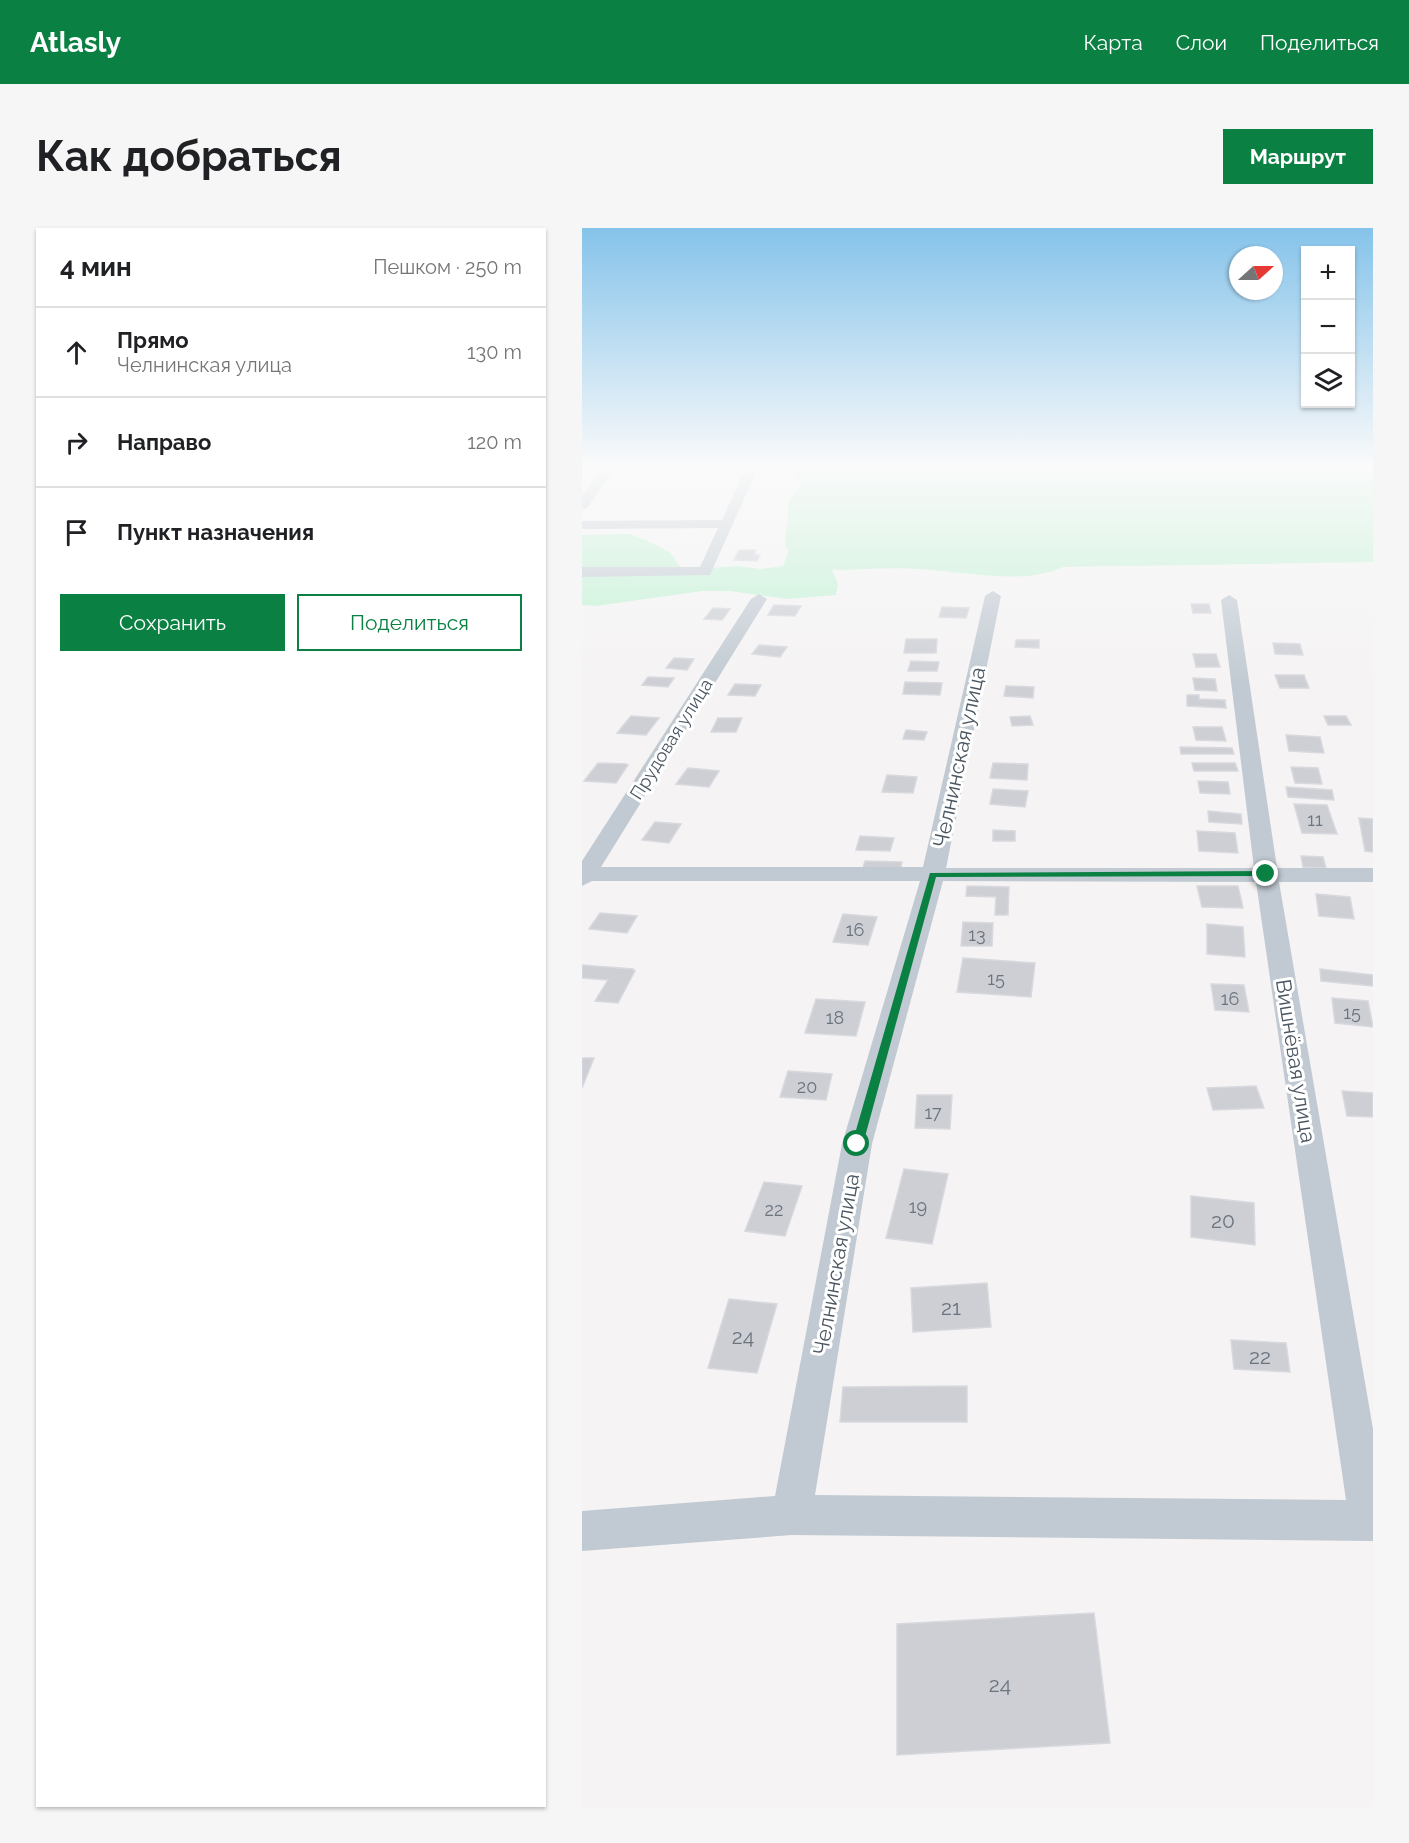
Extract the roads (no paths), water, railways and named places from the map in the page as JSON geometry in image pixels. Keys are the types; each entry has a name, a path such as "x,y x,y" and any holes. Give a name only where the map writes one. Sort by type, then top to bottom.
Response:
{"street":[{"path":"582,572 705,572 720,537"},
{"name":"Челнинская улица","path":"792,1515 857,1144 933,875 993,596"},
{"name":"Прудовая улица","path":"583,876 759,599"},
{"name":"Вишнёвая улица","path":"1229,600 1266,874 1364,1486 1372,1521"},
{"path":"583,876 1373,875"},
{"path":"582,1531 792,1515 1372,1521"}]}
